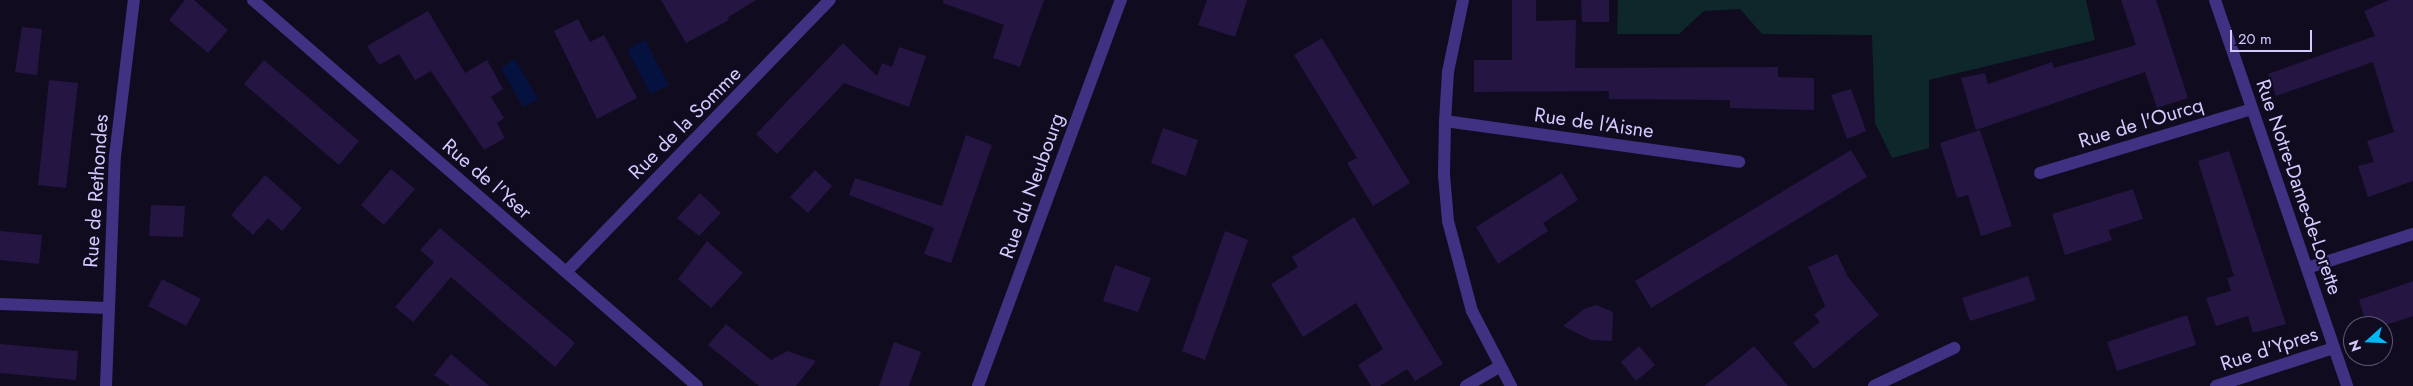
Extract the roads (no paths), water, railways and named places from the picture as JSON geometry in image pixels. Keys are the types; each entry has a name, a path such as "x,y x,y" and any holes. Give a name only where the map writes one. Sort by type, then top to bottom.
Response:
{"street":[{"name":"Rue de Rethondes","path":"106,386 115,156 134,0"},
{"name":"Rue de l'Yser","path":"253,0 697,386"},
{"name":"Rue de la Somme","path":"566,272 830,0"},
{"name":"Rue du Neubourg","path":"978,386 1121,0"},
{"path":"1463,0 1448,72 1445,121 1444,174 1450,229 1472,311 1511,386"},
{"name":"Rue Notre-Dame-de-Lorette","path":"2215,0 2347,386"},
{"name":"Rue de l'Ourcq","path":"2040,172 2252,109"},
{"name":"Rue de l'Aisne","path":"1445,121 1739,162"},
{"path":"2307,268 2413,234"},
{"path":"0,304 108,308"},
{"path":"1874,386 1954,348"},
{"name":"Rue d'Ypres","path":"2216,386 2334,348"},
{"path":"1466,386 1500,366"}]}
